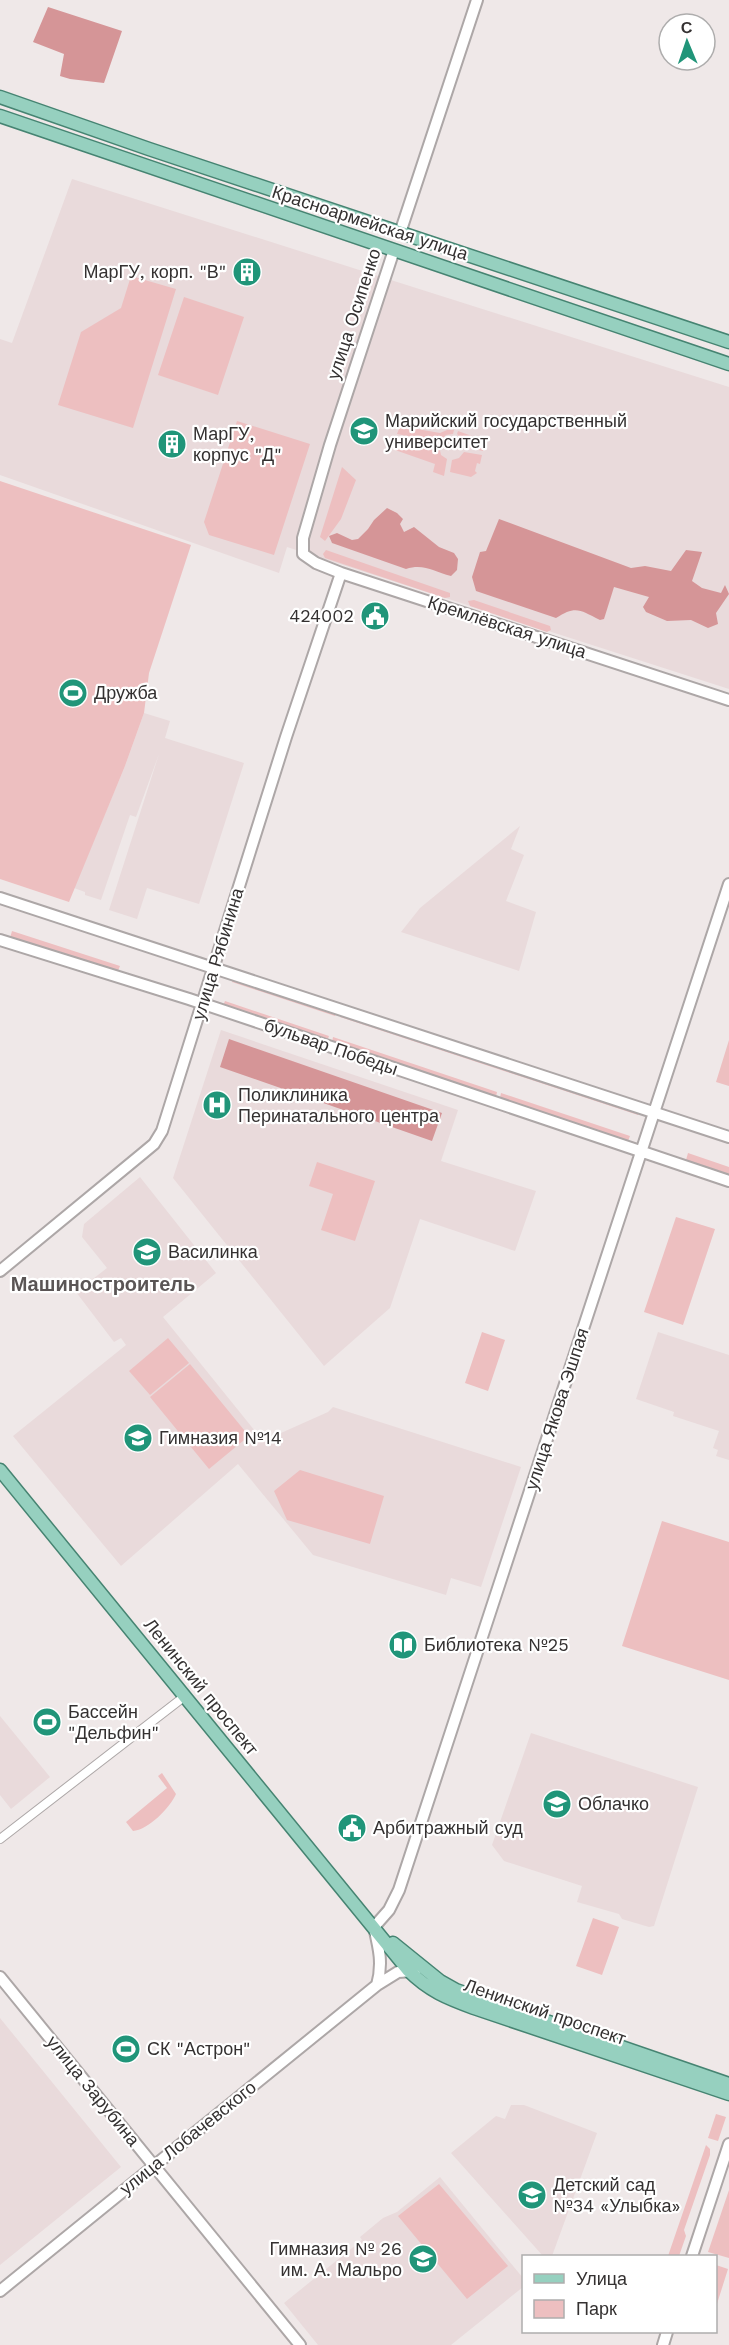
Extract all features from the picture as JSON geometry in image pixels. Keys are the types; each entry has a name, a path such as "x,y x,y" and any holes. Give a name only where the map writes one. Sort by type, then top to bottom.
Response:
{"main road":[{"name":"Красноармейская улица","path":"0,97 148,149 729,342"},
{"name":"Красноармейская улица","path":"0,116 729,364"},
{"name":"улица Осипенко","path":"394,250 400,233"},
{"name":"Ленинский проспект","path":"0,1470 408,1970 422,1984 438,1995 729,2094"},
{"name":"Ленинский проспект","path":"374,1927 440,1981 456,1990 729,2084"}],"street":[{"name":"улица Осипенко","path":"400,233 477,0"},
{"name":"улица Осипенко","path":"303,538 330,445 394,250"},
{"name":"Кремлёвская улица","path":"303,538 302,547 307,558 341,573 729,700"},
{"name":"улица Рябинина","path":"0,1271 154,1144 162,1131 286,737 341,573"},
{"name":"улица Якова Эшпая","path":"374,1927 389,1910 399,1890 729,884"},
{"name":"бульвар Победы","path":"0,898 729,1137"},
{"name":"бульвар Победы","path":"0,940 203,1004 729,1182"},
{"path":"0,1839 185,1696"},
{"path":"374,1927 381,1957 380,1974 376,1985"},
{"path":"408,1970 418,1972 437,1984 456,1990"},
{"name":"улица Лобачевского","path":"0,2291 376,1985 408,1970"},
{"name":"улица Зарубина","path":"0,1977 300,2345"},
{"path":"692,2255 729,2144"}],"shaded area":[{"path":"48,7 122,31 104,83 60,76 64,54 33,42"},
{"name":"Марийский государственный университет","path":"72,179 729,387 729,689 287,547 279,573 0,475 0,339 12,343"},
{"path":"387,508 403,519 400,524 404,532 414,527 439,547 454,553 458,559 457,570 451,576 418,567 406,569 332,543 329,536 337,533 352,540 358,539"},
{"path":"499,519 631,568 645,566 671,571 686,550 702,552 692,581 702,588 721,593 725,585 729,594 716,613 718,624 708,628 691,620 667,621 646,612 643,607 649,597 614,587 604,619 600,620 578,610 568,611 556,618 476,591 472,577 480,552 486,551"},
{"path":"144,713 170,721 165,738 244,763 199,904 147,888 137,919 109,910 159,754 136,817 130,815 101,900 85,895 85,892 74,888 125,766"},
{"path":"520,826 511,849 524,855 506,901 536,912 519,971 401,932 420,908"},
{"path":"221,1030 458,1110 441,1161 536,1191 515,1251 420,1219 390,1308 324,1366 173,1178"},
{"path":"229,1039 442,1113 432,1141 220,1067"},
{"path":"140,1177 216,1273 163,1317 263,1441 328,1412 333,1407 521,1467 481,1587 451,1578 446,1595 313,1555 238,1464 121,1566 13,1436 126,1345 121,1338 114,1342 76,1292 107,1268 82,1237 84,1224"},
{"path":"658,1332 729,1355 729,1460 716,1456 718,1450 713,1448 719,1431 673,1416 674,1412 636,1399"},
{"path":"0,1716 50,1777 11,1809 0,1795"},
{"path":"531,1733 698,1787 654,1926 649,1927 622,1919 619,1914 577,1902 582,1886 504,1861 492,1845"},
{"path":"0,2018 121,2167 0,2265"},
{"name":"Детский сад №34 «Улыбка»","path":"511,2105 524,2105 597,2133 552,2255 542,2255 451,2153 496,2116 505,2119"},
{"name":"Гимназия № 26 им. А. Мальро","path":"440,2177 522,2277 522,2288 451,2345 318,2345 284,2303 362,2240 360,2237 383,2218 397,2212"}],"green space":[{"path":"131,276 176,289 133,428 58,405 81,332 121,308"},
{"path":"184,297 244,317 218,395 158,375"},
{"path":"237,421 310,444 274,555 209,535 204,522"},
{"path":"400,426 440,433 454,430 453,434 446,435 439,442 397,434"},
{"path":"458,431 483,440 485,445 483,451 465,447 457,434"},
{"path":"400,439 439,446 441,455 447,459 444,476 433,472 435,464 395,450"},
{"path":"464,452 482,455 480,464 477,463 475,471 477,473 471,477 450,472 452,460 459,458"},
{"path":"342,467 356,480 341,519 325,541 320,537"},
{"name":"Дружба","path":"0,481 191,545 149,673 144,713 125,766 69,902 0,879"},
{"path":"326,550 450,593 450,597 445,598 325,558 323,554"},
{"path":"474,600 550,626 551,630 547,632 470,606 468,601"},
{"path":"12,931 120,966 117,973 10,938"},
{"path":"233,977 337,1010 335,1016 232,982"},
{"path":"225,1001 329,1036 327,1041 223,1006"},
{"path":"342,1012 640,1110 638,1115 340,1017"},
{"path":"333,1037 497,1092 496,1097 332,1042"},
{"path":"729,1040 729,1086 716,1082"},
{"path":"501,1093 630,1136 628,1141 500,1098"},
{"path":"688,1153 729,1167 729,1174 686,1160"},
{"path":"317,1162 375,1181 355,1241 321,1230 333,1194 309,1186"},
{"path":"676,1217 715,1229 683,1325 644,1312"},
{"path":"482,1332 505,1340 488,1391 465,1383"},
{"path":"168,1338 189,1363 150,1395 129,1371"},
{"path":"190,1364 249,1436 209,1469 150,1397"},
{"path":"300,1470 384,1496 370,1544 287,1520 274,1491"},
{"path":"662,1521 729,1542 729,1680 622,1646"},
{"path":"162,1773 176,1794 169,1806 158,1817 145,1827 133,1831 126,1822 167,1788 158,1776"},
{"path":"593,1918 619,1927 602,1975 576,1966"},
{"path":"716,2114 726,2117 718,2141 708,2138"},
{"path":"706,2145 710,2149 710,2155 684,2230 686,2236 679,2255 668,2255"},
{"path":"439,2184 508,2266 467,2299 398,2216"},
{"path":"729,2190 729,2258 708,2252"},
{"path":"717,2265 728,2269 717,2304"}],"place":[{"name":"МарГУ, корп. \"В\"","path":"247,272"},
{"name":"Марийский государственный университет","path":"364,431"},
{"name":"МарГУ, корпус \"Д\"","path":"172,444"},
{"name":"424002","path":"375,616"},
{"name":"Дружба","path":"73,693"},
{"name":"Поликлиника Перинатального центра","path":"217,1105"},
{"name":"Василинка","path":"147,1252"},
{"name":"Гимназия №14","path":"138,1438"},
{"name":"Библиотека №25","path":"403,1645"},
{"name":"Бассейн \"Дельфин\"","path":"47,1722"},
{"name":"Облачко","path":"557,1804"},
{"name":"Арбитражный суд","path":"352,1828"},
{"name":"СК \"Астрон\"","path":"126,2049"},
{"name":"Детский сад №34 «Улыбка»","path":"532,2195"},
{"name":"Гимназия № 26 им. А. Мальро","path":"423,2259"}],"district":[{"name":"Машиностроитель","path":"103,1284"}]}
